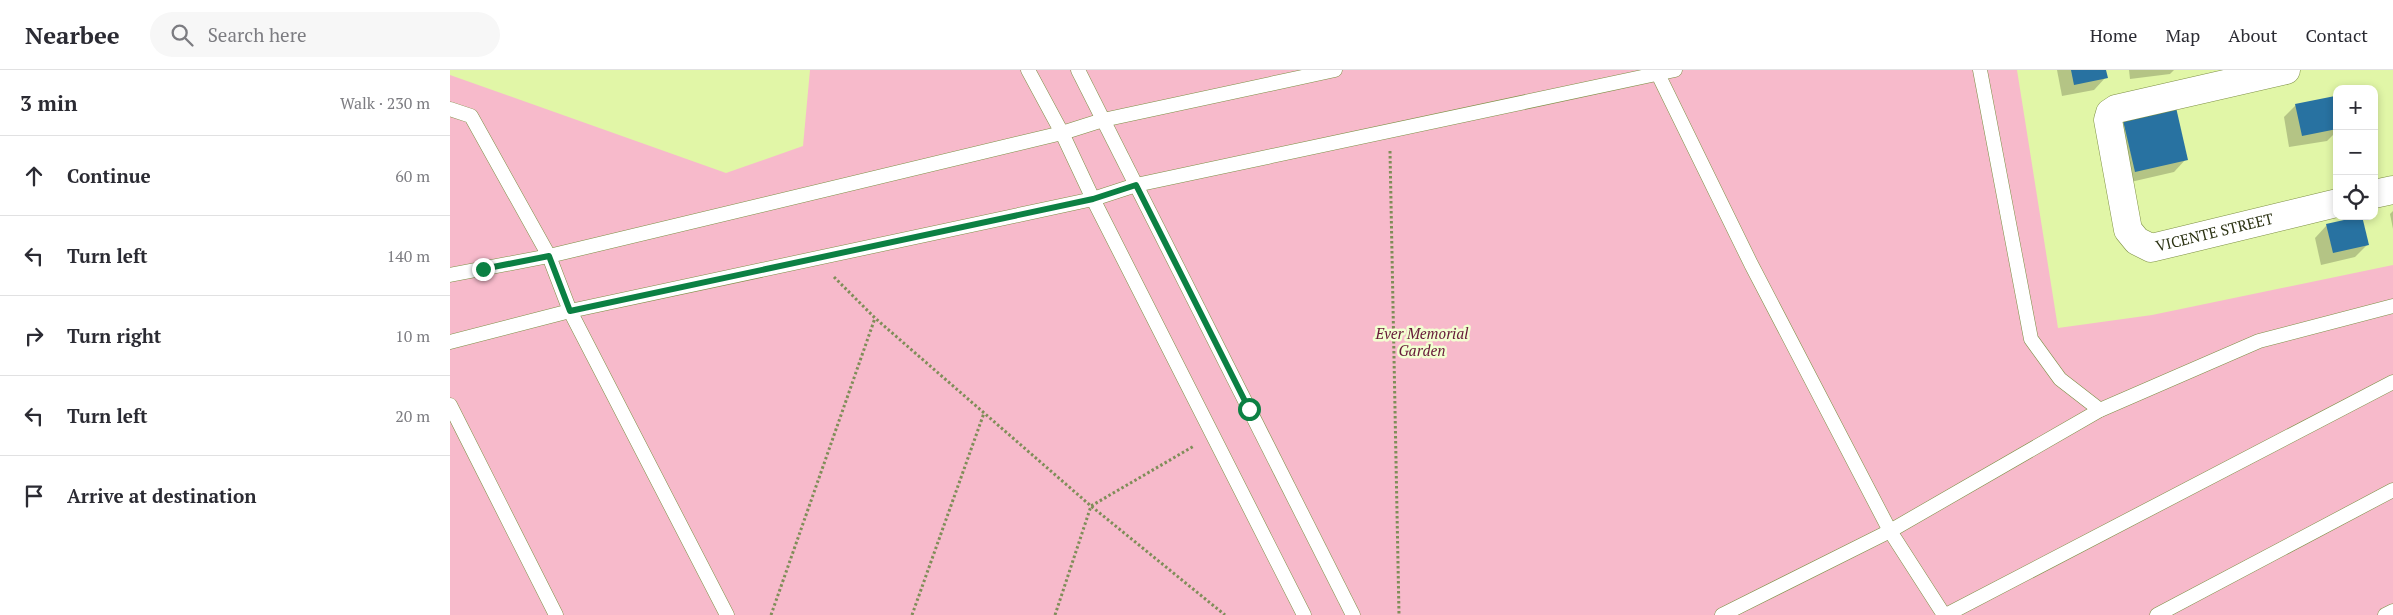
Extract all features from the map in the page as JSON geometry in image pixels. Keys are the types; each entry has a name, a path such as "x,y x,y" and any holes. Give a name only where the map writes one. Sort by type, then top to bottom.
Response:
{"street":[{"name":"VICENTE STREET","path":"2286,70 2116,109 2110,113 2108,120 2128,230 2137,241 2151,248 2333,204"},
{"path":"2378,193 2393,190"}],"lane":[{"path":"1028,70 1062,133 1093,199 1304,615"},
{"path":"1078,70 1353,615"},
{"path":"450,275 549,256 1062,133 1103,120 1336,70"},
{"path":"450,342 570,311 1093,199 1136,185 1389,132 1657,72 1675,70"},
{"path":"1980,70 2031,339 2060,380 2100,410"},
{"path":"1657,72 1751,264 1890,531 1945,615 2393,382"},
{"path":"450,108 471,116 549,256 570,311 727,615"},
{"path":"1722,615 1890,531 2100,410 2259,340 2393,306"},
{"path":"450,405 556,615"},
{"path":"2157,615 2393,490"},
{"path":"2385,615 2393,611"}],"path":[{"path":"1389,132 1398,615"},
{"path":"816,258 875,318 1092,506 1225,615"},
{"path":"770,615 875,318"},
{"path":"912,615 984,412"},
{"path":"1055,615 1092,506 1212,435"}],"green space":[{"name":"Ever Memorial Garden","path":"810,70 2017,70 2058,328 2152,315 2393,265 2393,615 450,615 450,75 726,173 803,146"}],"building":[{"path":"2071,70 2106,70 2108,78 2074,85"},
{"path":"2333,96 2333,130 2302,136 2295,104"},
{"path":"2175,103 2188,160 2135,172 2122,116"},
{"path":"2344,220 2363,220 2369,245 2333,253 2326,224"}],"route":[{"path":"483,269 549,256 570,311 1093,199 1136,185 1249,409"}]}
